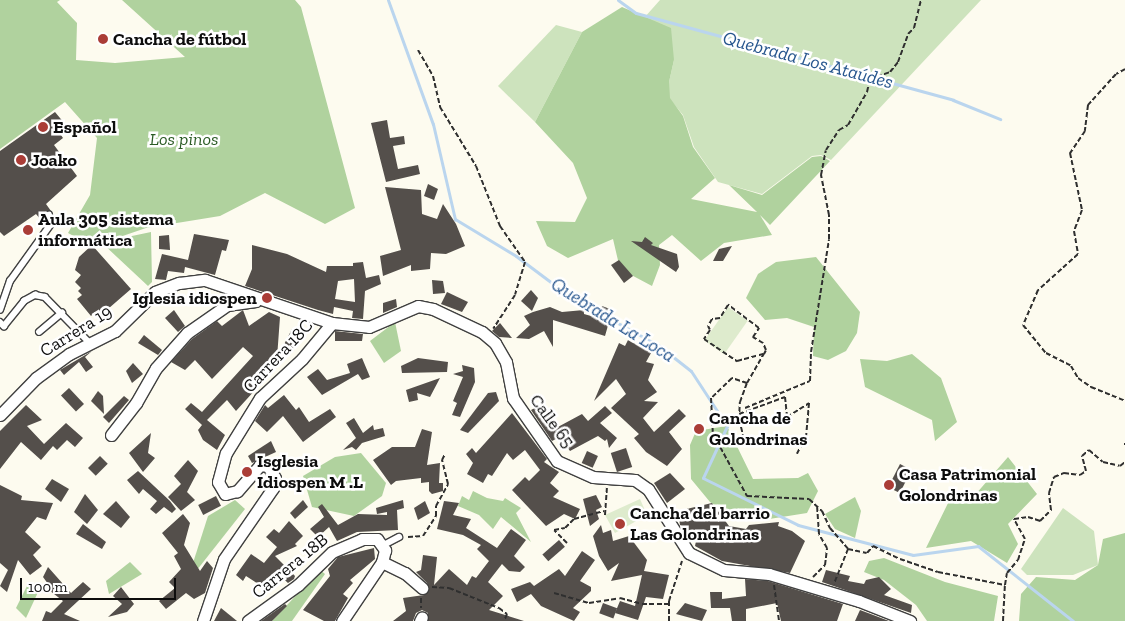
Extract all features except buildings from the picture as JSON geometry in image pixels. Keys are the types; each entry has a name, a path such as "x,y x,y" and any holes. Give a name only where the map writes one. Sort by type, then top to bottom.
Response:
{"street":[{"name":"Calle 65","path":"205,280 332,323 370,327 418,306 433,309 486,335 495,343 506,362 513,398 557,461 593,477 635,480 648,489 689,553"},
{"name":"Carrera 19","path":"0,415 36,378 69,354 115,331 155,292 179,283 205,280"},
{"path":"112,435 136,403 156,368 187,333 226,305 263,300"},
{"name":"Carrera 18C","path":"203,621 224,559 273,488 275,478 268,466 255,468 232,494 221,491 218,482 234,437 260,398 302,359 332,323"},
{"name":"Carrera 18B","path":"248,621 298,585 332,552 362,539 377,539 384,545"},
{"path":"342,621 382,562 384,545"},
{"path":"689,553 724,570 774,575 910,621"},
{"path":"382,562 421,587"}],"lane":[{"path":"0,310 10,281 51,224 49,215"},
{"path":"0,322 4,326 24,301 35,295 45,297 92,344"},
{"path":"39,332 62,313"},
{"path":"384,545 399,538"}],"path":[{"path":"748,409 746,408 774,394 810,381 811,352 829,239 830,215 821,175 823,161 832,139 848,125 868,92 870,79 878,74 890,72 898,62 908,34 914,28 921,0"},
{"path":"418,50 433,76 440,107 476,166 500,226 525,262 515,295 486,335"},
{"path":"1125,69 1116,74 1088,105 1084,131 1070,154 1082,210 1074,231 1078,254 1038,290 1023,325 1046,354 1071,366 1078,378 1090,387 1125,401"},
{"path":"744,439 739,414 747,383 764,354 763,343 754,337 759,328 728,305 720,318 712,319 706,341 737,361 764,354"},
{"path":"747,383 732,378 711,398 715,438 747,496 809,499 848,549 867,553 873,546 900,560 938,572 1005,585"},
{"path":"739,414 748,409 785,397 786,417 809,403 806,436 796,454"},
{"path":"1003,621 1007,573 1013,566 1025,539 1014,520 1028,517 1040,521 1051,510 1049,493 1054,477 1064,473 1080,475 1086,471 1082,456 1089,450 1103,462 1120,466 1125,462"},
{"path":"399,538 423,536 428,531 448,484 442,460 445,454"},
{"path":"605,516 604,511 609,478"},
{"path":"809,586 825,565 827,548 819,534 817,507"},
{"path":"567,542 554,530 604,511"},
{"path":"828,592 842,571 848,549"},
{"path":"669,621 670,604 683,558 689,553"},
{"path":"774,575 779,621"},
{"path":"421,619 421,587 449,588 487,602 507,614 504,621"},
{"path":"554,593 589,603 620,598 647,604 670,604"}],"green space":[{"name":"Los pinos","path":"0,0 60,0 57,2 77,23 76,60 115,63 185,57 122,0 295,0 301,7 355,208 325,224 265,193 220,216 146,228 108,241 151,232 152,282 148,286 102,243 93,246 68,233 90,195 97,138 65,102 0,149"},
{"path":"660,0 981,0 831,160 821,155 812,156 762,194 718,182 694,147 683,115 669,98 669,82 674,60 644,18"},
{"path":"622,7 671,28 674,60 669,82 670,98 683,116 693,147 715,178 691,199 757,212 729,185 762,195 812,157 821,156 830,161 770,225 760,215 772,235 724,243 701,261 672,235 659,245 660,265 652,286 620,269 613,239 568,258 547,246 536,221 575,222 587,198 573,163 535,122 582,32"},
{"path":"556,25 582,32 535,122 498,86"},
{"path":"816,257 860,312 857,333 846,351 828,360 813,356 814,327 787,318 765,320 746,298 758,274 776,262"},
{"path":"728,307 748,321 724,354 704,341"},
{"path":"395,322 401,351 384,363 370,341"},
{"path":"912,354 941,378 957,422 935,441 932,420 865,387 860,359 887,361"},
{"path":"727,426 753,479 798,478 808,473 818,491 807,513 763,520 727,513 710,502 691,479 690,445 696,431"},
{"path":"361,453 386,483 382,496 354,516 312,507 303,476 335,457"},
{"path":"1008,457 1037,494 1008,524 1018,544 1007,563 971,541 926,548 951,497 962,504 975,495"},
{"path":"473,491 487,498 503,501 505,498 521,508 516,513 531,542 501,517 493,529 479,515 458,506 462,496 469,500"},
{"path":"855,497 861,511 855,538 835,529 825,514"},
{"name":"Cancha del barrio Las Golondrinas","path":"640,499 647,515 615,533 605,515"},
{"path":"235,500 245,509 197,570 192,566 208,516"},
{"path":"1063,508 1094,531 1098,565 1073,575 1027,575 1021,569"},
{"path":"1125,533 1125,621 1019,621 1021,594 1036,577 1075,580 1098,565 1103,539"},
{"path":"884,558 945,582 998,596 994,621 927,621 916,605 884,580 864,572 869,561"},
{"path":"130,562 142,574 109,594 106,581"},
{"path":"320,570 325,574 292,621 272,621"},
{"path":"29,582 39,590 26,618 16,608"}],"waterway":[{"name":"Quebrada La Loca","path":"388,0 433,124 455,219 516,256 572,298 602,313"},
{"name":"Quebrada Los Ataúdes","path":"618,0 636,13 953,100 1000,119"},
{"name":"Quebrada La Loca","path":"607,317 658,345 691,371 727,426 703,478 798,525 913,555 978,546 1073,621"}],"place":[{"name":"Cancha de fútbol","path":"103,39"},
{"name":"Español","path":"43,127"},
{"name":"Joako","path":"21,160"},
{"name":"Aula 305 sistema informática","path":"28,230"},
{"name":"Iglesia idiospen","path":"267,298"},
{"name":"Cancha de Golondrinas","path":"699,429"},
{"name":"Isglesia Idiospen M .L","path":"247,472"},
{"name":"Casa Patrimonial Golondrinas","path":"889,485"},
{"name":"Cancha del barrio Las Golondrinas","path":"620,524"}]}
